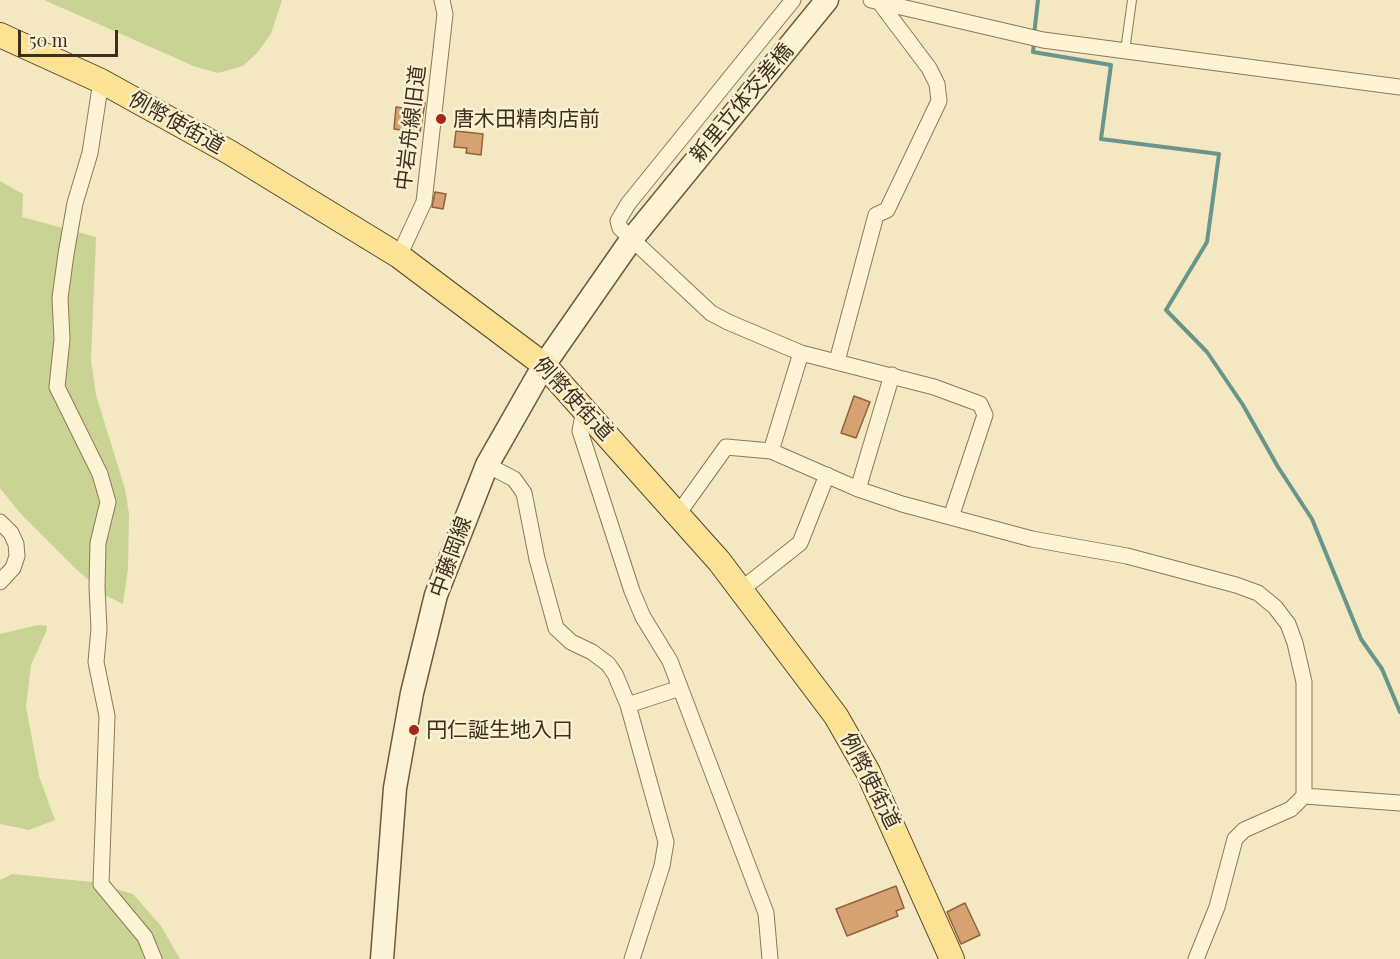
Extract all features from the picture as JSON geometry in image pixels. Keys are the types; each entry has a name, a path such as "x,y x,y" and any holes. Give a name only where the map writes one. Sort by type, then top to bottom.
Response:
{"main road":[{"name":"新里立体交差橋","path":"657,206 827,0"},
{"name":"例幣使街道","path":"0,35 101,81 229,152 399,256 544,365 742,589 822,695 851,741 898,837 952,959"},
{"name":"中藤岡線","path":"382,959 395,788 414,684 436,595 487,465 544,365 657,206"}],"street":[{"name":"中岩舟線旧道","path":"399,256 424,202 446,14 442,0"},
{"path":"794,0 628,204 618,222 620,228 631,240 711,313 801,353 892,375 962,396 980,404 985,411 951,517"},
{"path":"876,2 923,10 1013,34 1400,87"},
{"path":"837,361 876,215 887,210 939,101 937,84 929,68 876,2"},
{"path":"101,81 90,153 75,203 66,254 60,298 62,339 57,387 100,474 108,502 98,543 97,588 99,629 96,662 107,716 101,885 145,937 154,959"},
{"path":"771,451 801,353"},
{"path":"858,489 892,375"},
{"path":"584,409 580,431 632,591 643,617 662,645 680,688 766,913 770,959"},
{"path":"678,514 726,447 771,451 858,489 951,517 1032,539 1127,556 1258,593 1275,607 1288,624 1304,682 1304,796"},
{"path":"487,465 514,479 524,493 537,559 556,628 571,642 592,652 608,664 615,674 628,705 666,842 662,866 632,959"},
{"path":"742,589 800,543 827,475"},
{"path":"0,522 11,533 17,556 13,568 0,582"},
{"path":"628,705 680,688"},
{"path":"1196,959 1217,907 1235,839 1244,830 1291,808 1304,796 1400,803"}],"lane":[{"path":"1125,51 1132,0"}],"green space":[{"path":"44,0 282,0 271,34 257,53 243,66 218,73 196,67"},
{"path":"0,181 23,194 22,217 96,237 91,360 96,395 125,489 129,514 128,568 123,604 107,596 76,569 21,514 0,488"},
{"path":"38,625 47,626 31,665 26,707 39,776 55,820 29,830 0,824 0,634"},
{"path":"12,874 92,882 133,894 161,926 180,959 0,959 0,880"}],"building":[{"path":"411,101 425,103 419,138 407,136 408,131 394,129 396,107 410,109"},
{"path":"456,131 483,134 481,155 466,153 467,148 454,147"},
{"path":"435,192 446,194 443,209 432,207"},
{"path":"854,396 870,402 856,438 841,433"},
{"path":"896,886 904,908 896,911 898,916 847,936 836,909"},
{"path":"965,903 980,935 961,944 947,912"}],"waterway":[{"path":"1034,35 1038,0"},
{"path":"1034,42 1033,52 1111,65 1101,139 1219,154 1207,242 1166,310 1207,352 1243,405 1278,467 1312,519 1361,639 1382,669 1400,712"}],"place":[{"name":"唐木田精肉店前","path":"441,119"},
{"name":"円仁誕生地入口","path":"414,730"}]}
